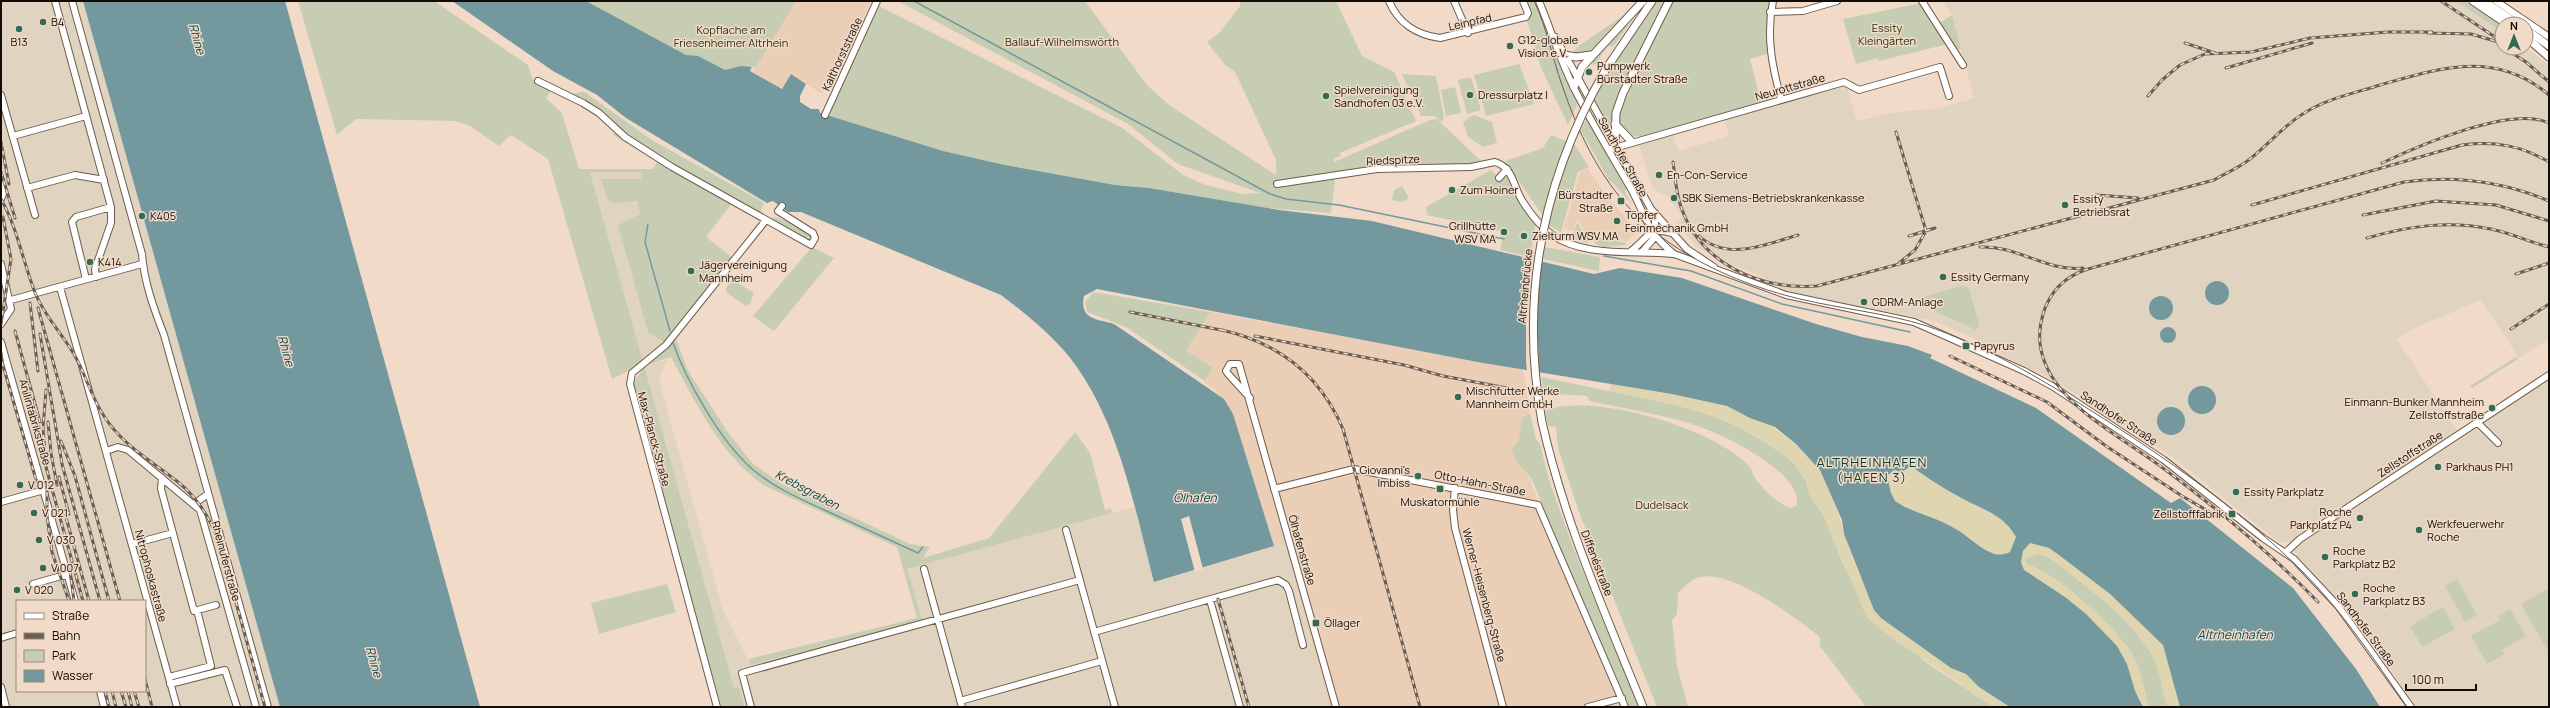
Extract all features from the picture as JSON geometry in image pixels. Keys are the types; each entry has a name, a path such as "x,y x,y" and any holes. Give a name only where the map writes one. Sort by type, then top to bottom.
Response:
{"main road":[{"path":"1574,87 1577,78 1591,55 1643,1"},
{"name":"Altrheinbrücke","path":"1542,422 1536,382 1532,328 1537,258 1546,215 1560,168 1581,117 1606,69 1652,1"},
{"path":"1612,149 1616,113 1623,93 1669,1"},
{"path":"2473,1 2495,16"},
{"path":"2484,1 2506,16"},
{"path":"2534,35 2549,46"},
{"path":"2534,44 2549,57"},
{"path":"1564,55 1576,57 1591,55"},
{"path":"1615,124 1632,142"},
{"name":"Diffenéstraße","path":"1542,422 1553,471 1574,535 1643,707"}],"street":[{"path":"55,1 111,208 111,223 95,269 96,277"},
{"path":"72,1 142,254 142,264 268,707"},
{"name":"Kalthorststraße","path":"825,115 877,1"},
{"name":"Leinpfad","path":"1389,1 1398,17 1416,32 1440,38 1468,33 1522,19 1528,13 1523,1"},
{"path":"1454,1 1468,33"},
{"name":"Sandhofer Straße","path":"1539,1 1550,29 1577,78 1654,233 1674,254 1800,298 1914,322 2024,371 2052,386 2159,456 2308,572 2338,606 2411,707"},
{"path":"1773,1 1770,12 1769,49 1781,99"},
{"path":"1770,12 1803,11 1837,1"},
{"path":"1922,1 1963,65"},
{"path":"2496,1 2549,37"},
{"name":"Sandhofer Straße","path":"1550,29 1554,45 1574,87 1612,149 1655,213 1672,233 1697,257 1732,275"},
{"name":"Neurottstraße","path":"1612,149 1844,82 1859,90 1940,67 1949,96"},
{"path":"538,81 583,103 599,113 625,137 672,167 811,245 815,238 814,233 778,211 782,206"},
{"path":"1,95 34,215"},
{"path":"13,136 86,116"},
{"name":"Riedspitze","path":"1277,184 1377,169 1471,167 1494,162 1508,169"},
{"path":"1499,178 1508,169 1522,201 1552,235 1590,249 1674,254"},
{"path":"27,188 75,175 104,180"},
{"path":"1,184 3,194 1,199"},
{"path":"86,279 72,222 76,217 111,208"},
{"path":"1642,252 1654,233 1655,213"},
{"name":"Max-Planck-Straße","path":"717,707 630,384 632,373 666,345 766,220"},
{"path":"1631,251 1654,233 1672,233"},
{"path":"1,264 11,300 11,309 1,324"},
{"path":"11,300 142,264"},
{"name":"Nitrophoskastraße","path":"60,287 177,707"},
{"name":"Anilinfabrikstraße","path":"1,342 75,600"},
{"name":"Ölhafenstraße","path":"1250,398 1226,371 1230,364 1239,364 1242,368 1250,398 1274,488 1336,707"},
{"name":"Zellstoffstraße","path":"2285,553 2300,538 2549,375"},
{"path":"2477,422 2498,443"},
{"name":"Rheinuferstraße","path":"106,451 123,448 194,504 203,518 256,707"},
{"name":"Otto-Hahn-Straße","path":"1274,488 1354,469 1455,488 1538,506 1625,707"},
{"path":"162,478 161,489 194,611 196,610 212,669"},
{"name":"Werner-Heisenberg-Straße","path":"1455,488 1453,510 1455,528 1503,707"},
{"path":"1,502 44,490"},
{"path":"194,504 208,494"},
{"path":"203,518 215,518"},
{"path":"1066,530 1115,707"},
{"path":"132,544 173,533"},
{"path":"924,569 961,704 1102,661"},
{"path":"33,584 68,574"},
{"path":"751,707 742,673 1080,580"},
{"path":"1094,632 1210,600 1274,580 1282,582 1289,591 1303,645"},
{"path":"1210,600 1240,707"},
{"path":"196,610 216,605"},
{"path":"1,638 16,633"},
{"path":"170,684 212,669"},
{"path":"169,677 212,669 227,672 237,707"},
{"path":"1,687 6,707"},
{"path":"100,692 104,707"},
{"path":"1588,707 1622,698"}],"shaded area":[{"path":"1,1 83,1 280,707 1,707"},
{"path":"794,1 872,1 822,94 791,74 782,89 753,72"},
{"path":"1943,1 2458,1 2494,26 2494,56 2534,56 2534,54 2549,66 2549,339 2519,358 2481,300 2415,328 2397,339 2457,431 2291,541 2283,543 2276,540 2175,459 2055,381 1980,344 1979,341 1935,321 1805,296 1769,285 1765,278 1735,266 1697,247 1675,222 1683,217 1666,195 1657,192 1652,186 1638,143 1673,133 1678,151 1729,136 1724,117 1841,85 1847,87 1856,118 1859,121 1890,113 1938,108 1974,98 1952,15"},
{"path":"1587,168 1610,200 1638,231 1626,242 1584,231 1577,218 1574,231 1564,228 1580,173"},
{"path":"641,171 642,179 602,179 614,204 637,201 640,214 618,225 666,343 643,363 590,172"},
{"path":"1210,312 1523,370 1530,414 1523,415 1519,439 1514,444 1629,707 1329,707 1284,542 1274,546 1233,414 1216,391 1204,383 1213,368 1186,350"},
{"path":"667,359 659,380 723,610 750,664 921,620 907,569 1134,507 1155,582 1284,542 1329,707 745,707 739,687 734,688 644,367"},
{"path":"2549,378 2549,707 2416,707 2384,659 2348,612 2293,550 2295,545"}],"green space":[{"path":"298,1 434,1 528,65 533,80 551,90 546,98 562,113 579,169 653,169 657,162 613,135 618,128 600,110 570,95 583,91 652,140 764,203 760,213 732,203 706,237 733,258 674,333 687,369 727,431 753,464 782,484 910,544 930,547 923,558 989,538 1075,432 1090,453 1105,510 1111,508 1112,513 907,569 922,620 750,665 749,659 917,618 897,547 763,485 747,472 721,443 699,409 671,357 644,366 734,688 739,687 745,707 721,707 633,393 633,384 644,367 643,363 612,379 548,159 511,135 499,146 470,126 455,121 356,119 337,135","holes":["590,172 641,172 641,179 601,179 607,199 614,204 637,201 640,214 618,225 648,332 666,343 643,362"]},
{"name":"Kopflache am Friesenheimer Altrhein","path":"587,1 796,1 756,67 753,67 747,76 726,71 685,55 664,45"},
{"name":"Ballauf-Wilhelmswörth","path":"898,1 1085,1 1147,85 1169,105 1276,175 1276,160 1235,72 1225,65 1207,42 1220,32 1240,6 1240,1 1336,1 1362,56 1394,72 1416,121 1340,153 1341,156 1333,159 1334,162 1430,120 1437,119 1483,163 1336,172 1331,213 1267,208 1149,188 1115,185 1005,165 943,151 830,116 832,101 877,5 1121,127 1183,175 1206,185 1243,194 1260,193 1178,164 1128,124"},
{"path":"1524,1 1533,1 1578,103 1568,125 1541,68 1527,20 1530,13"},
{"path":"1657,1 1666,1 1614,113 1612,130 1594,99 1627,44"},
{"path":"1672,1 1769,2 1767,54 1750,59 1761,103 1645,136 1627,136 1618,121 1620,111"},
{"path":"2456,1 2468,1 2494,19 2494,27"},
{"name":"Essity Kleingärten","path":"1922,3 1948,44 1879,61 1878,58 1856,64 1843,19"},
{"path":"1642,6 1613,47 1608,46 1593,67 1593,58"},
{"path":"1627,13 1592,51 1576,55 1574,51 1577,47"},
{"name":"Essity Kleingärten","path":"1952,15 1961,49 1956,51 1938,24"},
{"path":"1519,64 1534,104 1486,116 1474,75"},
{"path":"1402,74 1436,76 1444,117 1442,122 1434,116 1421,116"},
{"name":"Dressurplatz I","path":"1471,77 1481,110 1467,114 1458,80"},
{"path":"1455,87 1461,113 1446,116 1441,90"},
{"path":"1474,115 1492,122 1497,143 1483,147 1468,137 1463,122"},
{"path":"1587,117 1627,188 1625,192 1632,204 1611,181 1610,182 1581,130"},
{"path":"1551,135 1575,145 1589,167 1578,172 1561,232 1550,226 1505,161 1543,148"},
{"path":"1491,170 1500,179 1509,176 1536,222 1530,257 1500,250 1502,240 1499,231 1427,215 1426,207"},
{"path":"1402,186 1409,198 1403,202 1392,200 1394,190"},
{"path":"774,217 796,225 806,231 813,239 811,243 772,220"},
{"path":"1577,222 1583,233 1588,232 1588,243 1573,239"},
{"path":"1593,236 1626,243 1626,245 1604,247 1595,244"},
{"path":"812,247 834,258 774,331 753,316"},
{"path":"1545,247 1600,257 1599,271 1543,259"},
{"path":"731,281 735,281 754,293 750,304 746,306 726,292 726,288"},
{"path":"1961,286 1968,287 1970,291 1979,325 1976,330 1922,305 1926,296"},
{"path":"1093,292 1210,312 1202,325 1130,313 1201,327 1186,350 1213,368 1205,381 1126,327 1087,312 1085,302"},
{"path":"2516,357 2518,359 2472,388 2470,386"},
{"name":"Dudelsack","path":"1541,377 1672,404 1711,415 1739,427 1780,451 1797,466 1806,481 1809,494 1824,516 1845,568 1924,661 1994,707 1866,707 1820,646 1820,637 1780,608 1746,588 1714,577 1701,577 1688,583 1678,593 1677,614 1672,621 1677,666 1688,707 1657,707 1579,512 1558,448 1556,427 1548,426 1545,411 1566,406 1592,406 1621,410 1652,417 1683,427 1711,439 1734,453 1750,467 1755,478 1762,487 1777,501 1787,507 1792,508 1797,505 1795,492 1786,478 1771,465 1734,442 1715,433 1698,426 1673,419 1590,401 1587,396 1544,393"},
{"path":"1530,414 1536,439 1540,444 1549,480 1573,547 1638,707 1629,707 1591,624 1534,484 1515,459 1513,454 1512,449 1519,439 1522,417"},
{"path":"2039,554 2050,558 2093,591 2132,628 2156,663 2168,707 2149,707 2135,659 2114,631 2085,603 2054,578 2028,565 2025,561 2027,557"},
{"path":"2457,579 2477,615 2465,622 2445,586"},
{"path":"667,584 676,612 599,634 591,603"},
{"path":"2549,588 2549,653 2521,604"},
{"path":"2443,607 2455,629 2422,647 2410,626"},
{"path":"2510,609 2526,636 2502,650 2504,654 2487,664 2471,636 2500,620 2498,616"}],"sand":[{"path":"1610,384 1663,392 1716,403 1741,412 1764,423 1786,437 1814,463 1824,478 1834,502 1850,552 1874,610 1881,618 1951,668 1966,674 1979,687 2010,707 1994,707 1975,696 1960,683 1894,640 1867,618 1824,516 1809,494 1806,481 1792,461 1751,433 1719,418 1672,404 1610,391"},
{"path":"1909,468 1914,468 1929,479 1965,500 1997,516 2011,529 2016,537 2010,552 2004,554 1994,554 1981,548 1969,537 1895,501 1891,493 1887,476 1895,470 1902,472"},
{"path":"2030,543 2049,548 2110,594 2163,645 2180,707 2168,707 2158,669 2153,657 2132,628 2120,615 2093,591 2050,558 2039,554 2027,557 2025,561 2028,565 2054,578 2085,603 2114,631 2125,644 2133,655 2140,672 2149,707 2143,707 2135,691 2127,664 2086,614 2024,571 2021,559 2025,549"}],"water":[{"name":"Rhine","path":"83,1 285,1 480,707 280,707"},
{"name":"Altrheinhafen","path":"452,1 586,1 686,55 698,56 725,70 741,66 751,67 750,71 782,89 791,74 806,84 800,96 800,102 811,109 819,109 820,113 943,151 1005,165 1115,185 1149,188 1279,210 1372,221 1594,274 1620,268 1682,278 1816,324 1862,337 1908,346 1932,355 1930,358 2036,408 2171,503 2180,498 2293,588 2356,669 2380,707 2180,707 2163,645 2110,594 2049,548 2030,543 2023,551 2021,562 2024,570 2065,597 2086,614 2117,646 2127,664 2135,691 2143,707 2010,707 1979,687 1966,674 1951,668 1881,618 1874,610 1844,534 1842,520 1820,470 1796,444 1775,427 1750,418 1727,406 1672,394 1483,363 1097,289 1084,296 1084,310 1087,314 1096,319 1114,324 1224,399 1233,414 1274,546 1154,582 1132,495 1113,437 1101,410 1088,384 1071,359 1047,333 1029,317 1001,295 801,212 788,212 773,201 767,203 626,118 597,95 553,71","holes":["1908,468 1914,468 1929,479 1965,500 1997,516 2004,522 2016,537 2010,552 1999,555 1987,551 1947,524 1909,509 1895,501 1891,493 1887,476 1894,470 1902,472"]},
{"path":"2217,281 2226,284 2229,293 2226,302 2217,305 2208,302 2205,293 2208,284"},
{"path":"2161,296 2166,297 2172,303 2172,313 2166,319 2161,320 2156,319 2150,313 2149,308 2150,303 2156,297"},
{"path":"2168,327 2174,329 2176,335 2174,341 2168,343 2162,341 2160,335 2162,329"},
{"path":"2202,386 2212,390 2216,400 2212,410 2202,414 2192,410 2188,400 2192,390"},
{"path":"2171,407 2181,411 2185,421 2181,431 2171,435 2161,431 2157,421 2161,411"}],"pier":[{"path":"1530,257 1542,259 1537,306 1539,375 1527,372 1526,362 1526,307"},
{"path":"1189,516 1203,569 1195,572 1181,519"}],"waterway":[{"path":"914,1 1270,194 1286,199 1339,205 1504,239"},
{"name":"Krebsgraben","path":"648,224 645,242 670,331"},
{"path":"1604,256 1691,271 1782,304 1910,332"},
{"name":"Krebsgraben","path":"673,343 687,375 706,410 728,442 751,468 790,494 918,553 923,547"}],"tram line":[{"path":"1534,1 1539,11 1568,103 1591,153 1610,184 1634,213 1651,229 1690,256 1755,286 1800,299 1880,314 1927,326 1949,334 2012,364 2052,386 2090,410 2173,465 2227,505 2278,548 2317,586 2344,619 2407,707"}],"railway":[{"path":"2441,1 2494,36"},
{"path":"2148,96 2162,80 2180,65 2205,54 2251,52 2310,38 2388,32 2432,32"},
{"path":"2428,33 2471,34 2494,41"},
{"path":"2185,43 2215,53"},
{"path":"2226,68 2312,43"},
{"path":"2517,56 2526,62 2549,82"},
{"path":"1673,162 1679,202 1690,227 1703,244 1718,258 1735,269 1754,278 1795,286 1817,286 2214,180 2246,162 2290,123 2315,107 2342,96 2424,73 2467,66 2488,67 2508,72 2529,81 2549,95"},
{"path":"2382,163 2441,138 2489,123 2512,119 2533,119 2549,123"},
{"path":"1896,132 1926,231 1915,250 1899,263"},
{"path":"1,142 9,184"},
{"path":"2252,205 2462,145 2496,144 2507,146 2528,152 2549,162"},
{"path":"1,172 15,218"},
{"path":"2318,602 2245,533 2162,467 2103,427 2067,396 2053,378 2043,359 2040,338 2043,314 2050,298 2066,280 2088,269 2404,182 2442,179 2478,181 2514,189 2549,201"},
{"path":"2096,195 2138,198"},
{"path":"1,199 12,222 36,295 75,356 99,409 111,426 128,444 178,482 192,495 198,502 212,526 220,544 265,707"},
{"path":"2363,215 2436,201 2496,205 2549,221"},
{"path":"1,324 11,259 3,217"},
{"path":"2367,238 2398,230 2429,226 2459,225 2491,229 2549,247"},
{"path":"1909,236 1935,228"},
{"path":"1699,236 1710,244 1722,248 1748,249 1798,235"},
{"path":"1980,247 1994,247 2056,266 2083,268"},
{"path":"2516,274 2549,263"},
{"path":"30,303 38,371"},
{"path":"2511,329 2549,304"},
{"path":"38,308 120,600"},
{"path":"1130,312 1226,331"},
{"path":"1222,330 1262,343 1295,364 1310,377 1334,410 1343,429 1420,707"},
{"path":"15,331 40,422"},
{"path":"40,334 62,464 100,600"},
{"path":"1255,336 1404,365 1443,376 1518,390"},
{"path":"1,353 3,367"},
{"path":"1950,356 2047,402 2106,446 2182,496 2220,518"},
{"path":"2,362 37,483"},
{"path":"46,390 43,428 46,467 83,600"},
{"path":"48,422 51,453 57,485"},
{"path":"61,441 75,476 109,600"},
{"path":"59,477 69,514"},
{"path":"47,483 47,516 52,552 69,600"},
{"path":"64,510 89,600"},
{"path":"70,571 74,600"},
{"path":"1218,599 1249,707"},
{"path":"146,683 152,707"},
{"path":"105,692 109,707"},
{"path":"112,692 116,707"},
{"path":"121,692 126,707"},
{"path":"128,692 132,707"},
{"path":"134,692 139,707"}],"place":[{"name":"B4","path":"43,22"},
{"name":"B13","path":"19,29"},
{"name":"G12-globale Vision e.V.","path":"1510,46"},
{"name":"Pumpwerk Bürstadter Straße","path":"1589,72"},
{"name":"Dressurplatz I","path":"1470,95"},
{"name":"Spielvereinigung Sandhofen 03 e.V.","path":"1326,96"},
{"name":"En-Con-Service","path":"1659,175"},
{"name":"Zum Hoiner","path":"1452,190"},
{"name":"SBK Siemens-Betriebskrankenkasse","path":"1674,198"},
{"name":"Bürstadter Straße","path":"1621,201"},
{"name":"Essity Betriebsrat","path":"2065,205"},
{"name":"K405","path":"142,216"},
{"name":"Töpfer Feinmechanik GmbH","path":"1617,221"},
{"name":"Grillhütte WSV MA","path":"1504,232"},
{"name":"Zielturm WSV MA","path":"1524,236"},
{"name":"K414","path":"90,262"},
{"name":"Jägervereinigung Mannheim","path":"691,271"},
{"name":"Essity Germany","path":"1943,277"},
{"name":"GDRM-Anlage","path":"1864,302"},
{"name":"Papyrus","path":"1966,346"},
{"name":"Mischfutter Werke Mannheim GmbH","path":"1458,397"},
{"name":"Einmann-Bunker Mannheim Zellstoffstraße","path":"2492,408"},
{"name":"Parkhaus PH1","path":"2438,467"},
{"name":"Giovanni's Imbiss","path":"1418,476"},
{"name":"V 012","path":"20,485"},
{"name":"Muskatormühle","path":"1440,489"},
{"name":"Essity Parkplatz","path":"2236,492"},
{"name":"V 021","path":"34,513"},
{"name":"Zellstofffabrik","path":"2232,514"},
{"name":"Roche Parkplatz P4","path":"2360,518"},
{"name":"Werkfeuerwehr Roche","path":"2419,530"},
{"name":"V 030","path":"39,540"},
{"name":"Roche Parkplatz B2","path":"2325,557"},
{"name":"V 007","path":"43,568"},
{"name":"V 020","path":"17,590"},
{"name":"Roche Parkplatz B3","path":"2355,594"},
{"name":"Öllager","path":"1316,623"}],"district":[{"name":"ALTRHEINHAFEN (HAFEN 3)","path":"1872,470"}],"water label":[{"name":"Ölhafen","path":"1195,498"}]}
